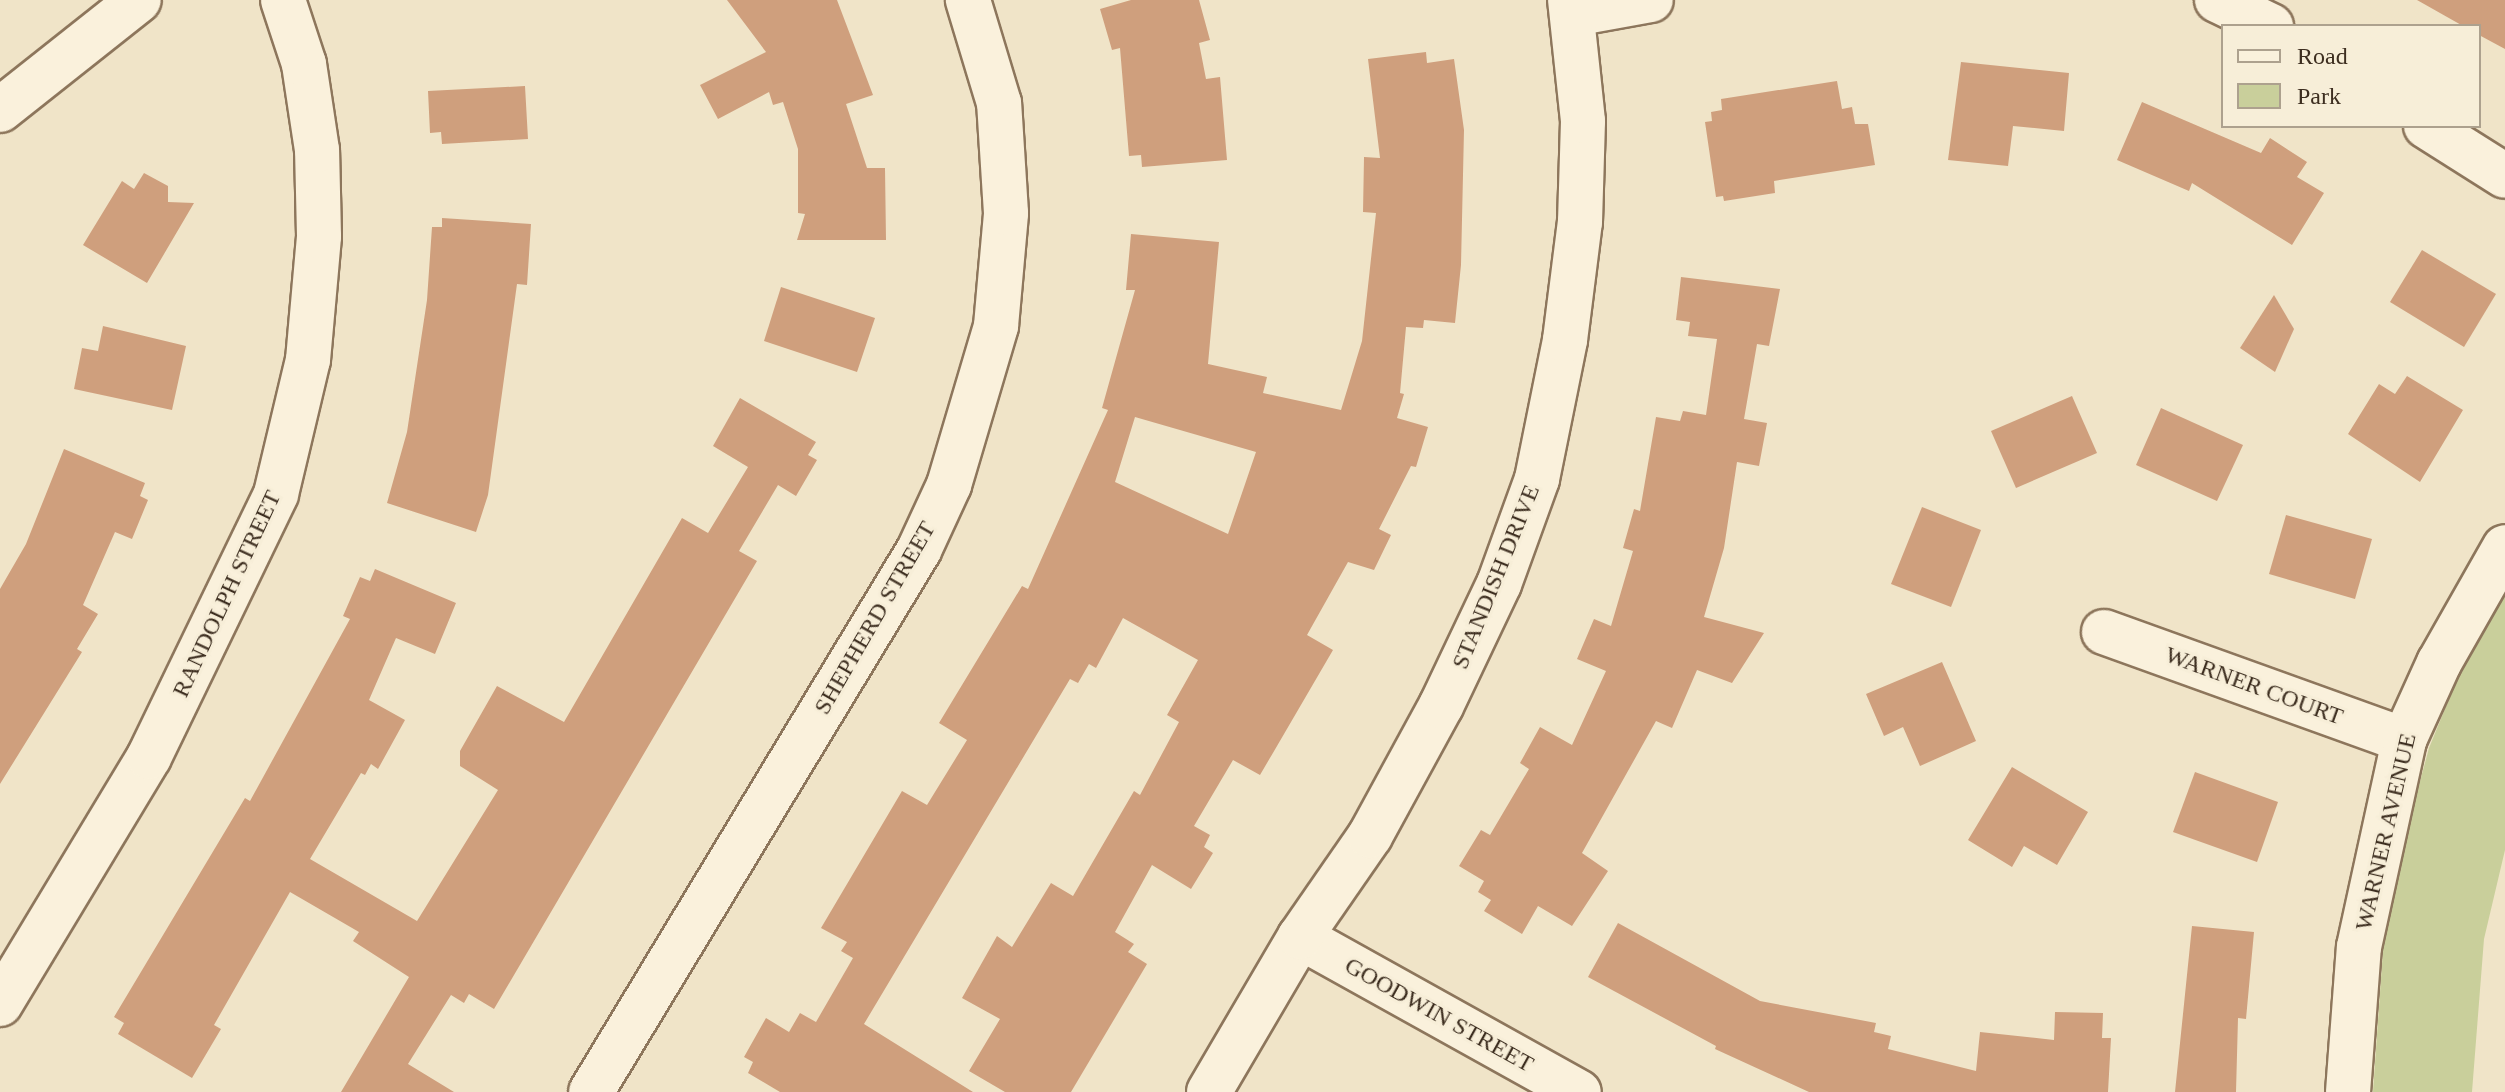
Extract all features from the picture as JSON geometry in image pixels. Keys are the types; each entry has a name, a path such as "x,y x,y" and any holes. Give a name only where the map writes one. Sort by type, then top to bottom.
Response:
{"street":[{"path":"0,110 139,0"},
{"name":"RANDOLPH STREET","path":"0,1004 149,757 276,494 308,360 319,236 317,150 304,64 283,0"},
{"name":"SHEPHERD STREET","path":"591,1092 919,550 949,485 996,326 1006,213 999,103 968,0"},
{"path":"1572,7 1651,0"},
{"path":"2217,0 2267,24"},
{"name":"STANDISH DRIVE","path":"1209,1092 1300,937 1370,836 1441,706 1499,584 1537,479 1565,340 1580,222 1583,121 1572,7"},
{"path":"2429,128 2505,176"},
{"name":"WARNER AVENUE","path":"2348,1092 2359,947 2404,740 2439,663 2505,547"},
{"name":"WARNER COURT","path":"2104,632 2404,740"},
{"name":"GOODWIN STREET","path":"1300,937 1579,1092"}],"green space":[{"path":"2505,586 2505,850 2484,939 2472,1092 2373,1092 2385,921 2402,848 2429,748 2458,677"}],"building":[{"path":"727,0 837,0 873,95 846,104 867,168 885,168 886,240 797,240 805,214 798,213 798,149 783,102 773,105 769,92 718,119 700,85 766,52"},
{"path":"1131,0 1199,0 1210,40 1199,43 1206,79 1220,77 1227,160 1142,167 1141,155 1129,156 1120,48 1112,50 1100,9"},
{"path":"2417,0 2505,0 2505,49 2481,36 2481,24 2459,24"},
{"path":"1426,52 1427,63 1454,59 1464,130 1461,265 1455,323 1424,320 1423,328 1406,327 1400,393 1404,394 1397,418 1428,427 1416,467 1411,466 1379,529 1391,535 1374,570 1348,562 1307,635 1333,650 1260,775 1233,760 1194,826 1210,835 1204,847 1213,853 1191,889 1152,865 1115,932 1134,944 1128,952 1147,964 1071,1092 1005,1092 969,1071 1000,1019 962,998 997,936 1012,947 1051,883 1073,896 1134,791 1140,795 1179,722 1167,715 1198,660 1123,618 1096,668 1089,664 1078,683 1070,679 864,1024 973,1092 780,1092 748,1073 753,1062 744,1057 766,1018 789,1032 800,1013 816,1022 853,958 841,951 847,942 821,928 902,791 927,805 967,740 939,723 1022,586 1028,589 1108,410 1102,408 1135,290 1126,290 1131,234 1219,242 1208,364 1267,377 1263,393 1341,410 1362,341 1376,213 1363,212 1364,157 1380,158 1368,59","holes":["1135,417 1256,452 1228,534 1115,482"]},
{"path":"1961,62 2069,73 2064,131 2013,126 2008,166 1948,160"},
{"path":"1837,81 1842,109 1852,107 1855,124 1868,124 1875,165 1774,181 1775,193 1724,201 1723,196 1716,197 1705,122 1712,121 1711,112 1722,110 1721,99"},
{"path":"525,86 528,139 442,144 441,132 430,133 428,91"},
{"path":"2142,102 2261,153 2270,138 2307,162 2297,177 2324,193 2292,245 2192,183 2189,191 2117,160"},
{"path":"144,173 168,186 168,202 194,203 147,283 83,245 122,181 134,189"},
{"path":"442,218 531,224 527,285 517,284 488,495 476,532 387,503 407,432 427,300 432,227 442,227"},
{"path":"2422,250 2496,294 2464,347 2390,302"},
{"path":"1681,277 1780,289 1769,346 1757,344 1744,419 1767,423 1759,466 1737,462 1724,548 1704,617 1764,633 1732,683 1697,670 1672,728 1656,721 1582,853 1608,871 1572,926 1538,906 1522,934 1484,911 1491,900 1478,892 1484,881 1459,866 1481,830 1490,835 1529,769 1520,763 1540,727 1572,745 1606,671 1577,659 1594,619 1611,626 1633,551 1623,548 1634,509 1640,511 1656,417 1680,421 1683,411 1706,415 1717,339 1688,336 1690,322 1676,320"},
{"path":"781,287 875,318 857,372 764,341"},
{"path":"2274,295 2294,329 2275,372 2240,348"},
{"path":"103,326 186,346 172,410 74,389 82,348 98,351"},
{"path":"2407,376 2463,410 2420,482 2348,434 2379,384 2395,394"},
{"path":"2072,396 2097,453 2016,488 1991,431"},
{"path":"740,398 816,442 808,455 817,460 796,496 778,485 739,551 757,561 494,1009 469,994 464,1003 451,995 408,1064 454,1092 341,1092 409,977 353,941 359,932 290,892 214,1025 221,1029 192,1078 118,1034 124,1023 114,1017 245,798 250,801 350,619 343,616 360,577 370,581 375,569 456,603 435,654 396,638 369,700 405,720 378,769 371,764 365,775 361,773 310,859 417,921 498,790 460,766 460,751 497,686 564,722 682,518 708,533 748,467 713,446"},
{"path":"2161,408 2243,445 2217,501 2136,465"},
{"path":"64,449 145,483 140,496 148,500 132,539 115,532 83,605 98,614 77,649 82,652 0,784 0,589 26,544"},
{"path":"1922,507 1981,530 1951,607 1891,584"},
{"path":"2286,515 2372,539 2355,599 2269,574"},
{"path":"1942,662 1976,741 1920,766 1903,727 1884,736 1866,694"},
{"path":"2012,767 2088,812 2057,865 2024,846 2012,867 1968,840"},
{"path":"2195,772 2278,802 2257,862 2173,832"},
{"path":"1618,923 1760,1001 1876,1023 1874,1032 1891,1036 1888,1049 1976,1071 1980,1032 2054,1040 2055,1012 2103,1013 2102,1038 2111,1038 2108,1092 1809,1092 1715,1049 1716,1046 1588,977"},
{"path":"2192,926 2254,932 2246,1019 2238,1018 2236,1092 2175,1092"}]}
